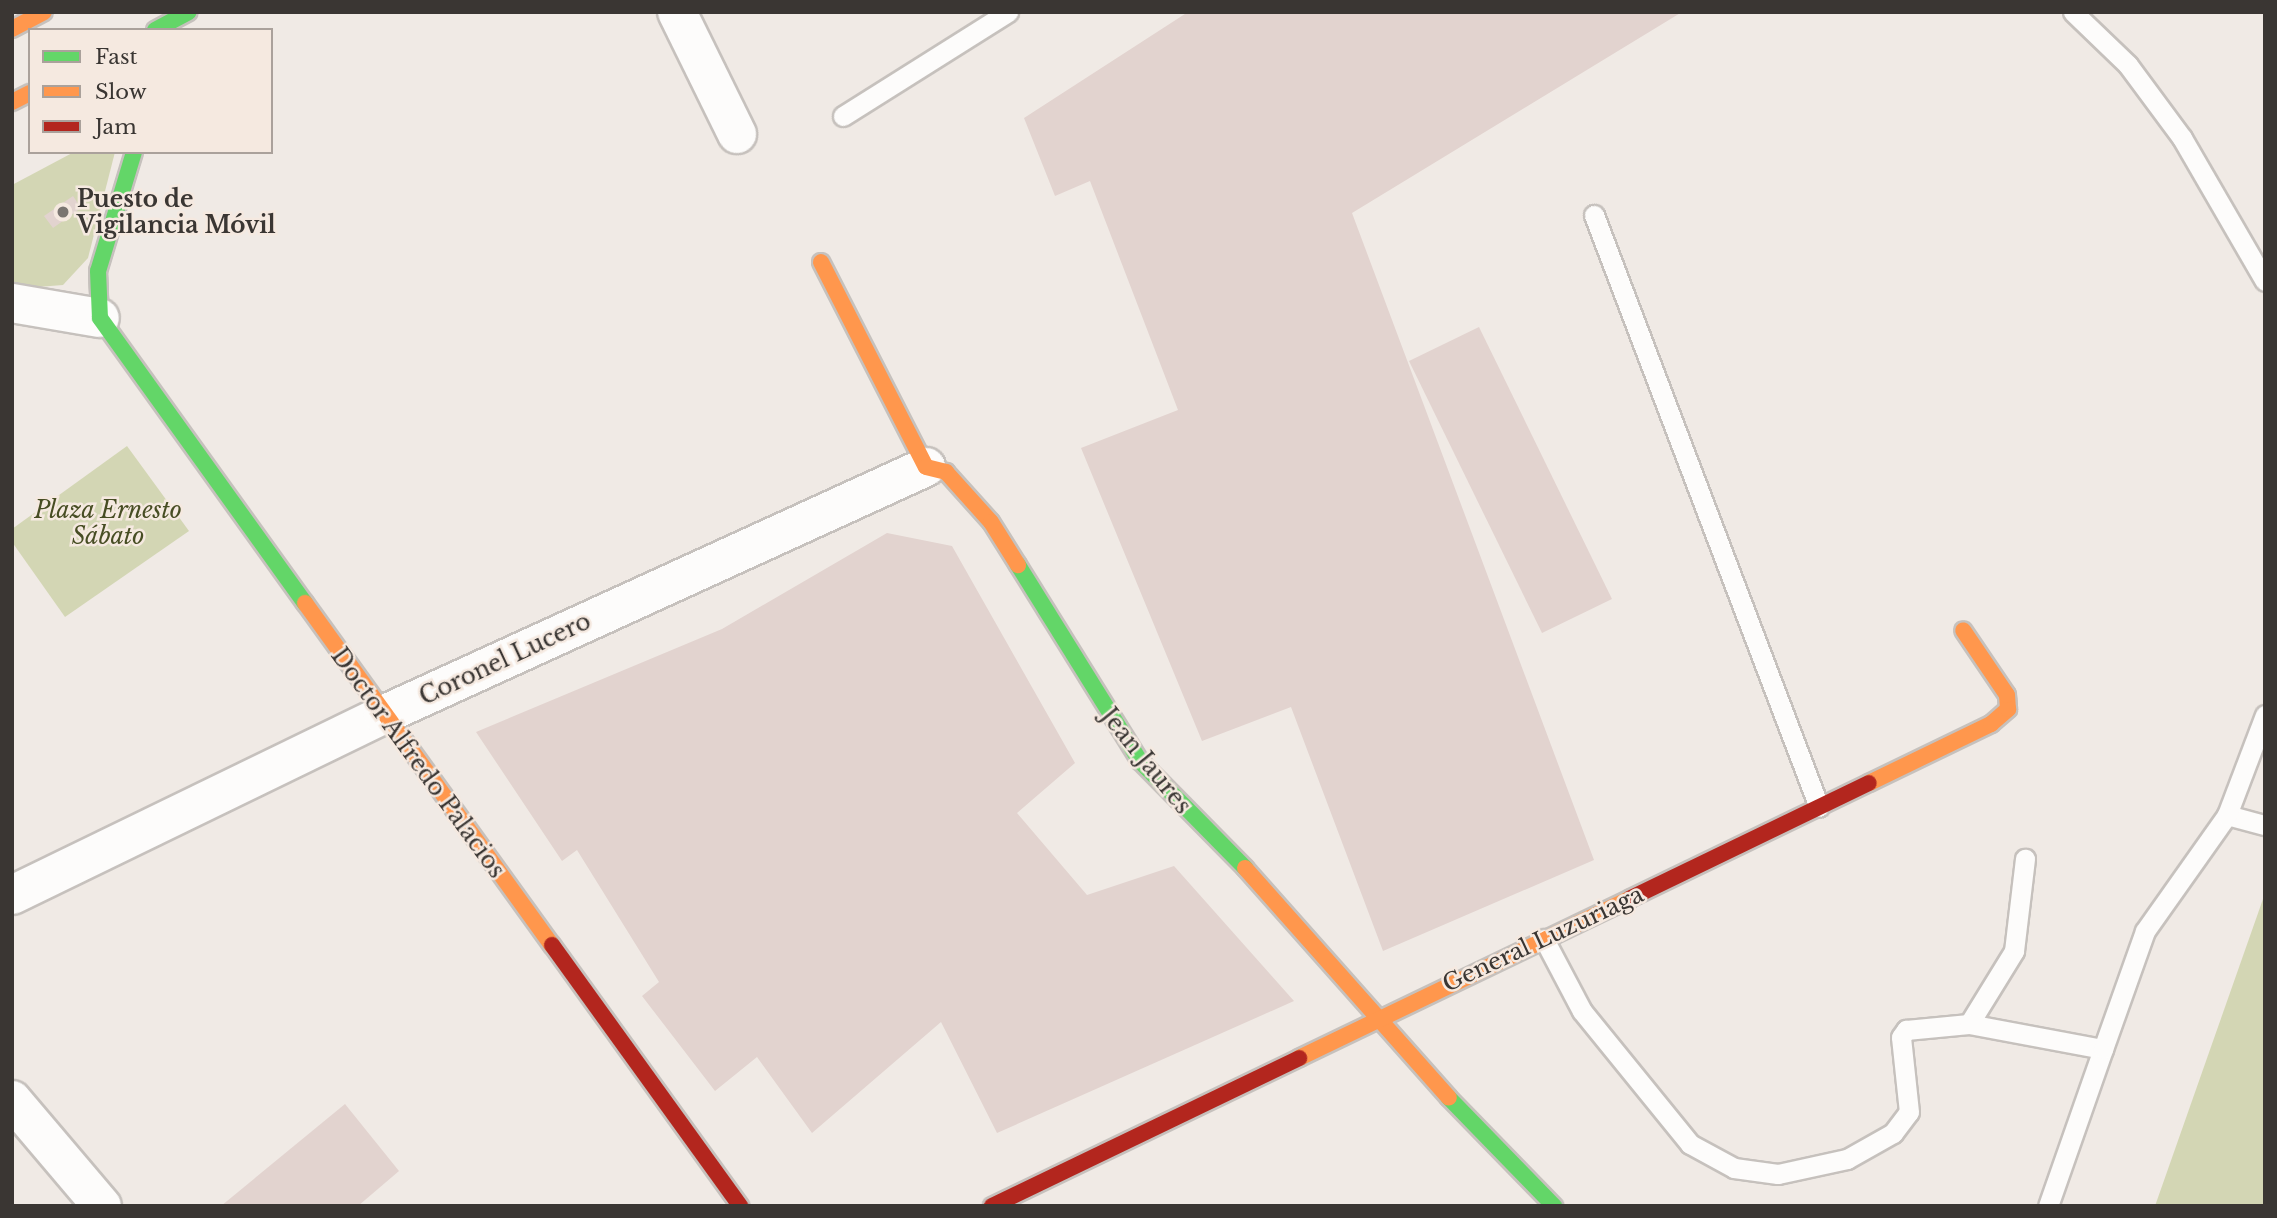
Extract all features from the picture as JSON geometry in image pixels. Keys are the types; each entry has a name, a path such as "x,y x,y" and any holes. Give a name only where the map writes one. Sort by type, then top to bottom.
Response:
{"street":[{"path":"12,29 44,12"},
{"path":"677,12 737,134"},
{"path":"12,102 28,94"},
{"path":"12,303 100,318 97,271 133,154"},
{"path":"821,262 926,467"},
{"name":"Doctor Alfredo Palacios","path":"100,318 383,715 740,1206"},
{"name":"Coronel Lucero","path":"12,895 383,715 926,467"},
{"name":"Jean Jaures","path":"926,467 946,472 991,522 1140,761 1300,925 1376,1018 1554,1206"},
{"name":"General Luzuriaga","path":"992,1206 1376,1018 1991,724 2008,709 2007,695 1963,629"},
{"path":"12,1100 102,1206"}],"lane":[{"path":"843,116 1008,12"},
{"path":"2073,12 2128,65 2182,138 2265,281"},
{"path":"1594,215 1819,807"},
{"path":"2048,1206 2145,931 2227,814 2265,716"},
{"path":"2227,814 2265,825"},
{"path":"1969,1024 2014,951 2025,859"},
{"path":"1544,939 1581,1011 1690,1144 1714,1160 1758,1174 1847,1159 1893,1133 1909,1112 1901,1037 1906,1030 1969,1024 2103,1049"}],"green space":[{"path":"70,154 114,154 88,258 63,285 12,289 12,185"},
{"name":"Plaza Ernesto Sábato","path":"127,446 189,531 65,617 12,542 12,529"},
{"path":"2263,899 2265,1206 2155,1206"}],"building":[{"path":"1188,12 1682,12 1352,213 1594,860 1383,951 1291,707 1202,741 1081,448 1178,410 1090,181 1055,196 1024,118"},
{"name":"Puesto de Vigilancia Móvil","path":"73,196 81,208 53,228 44,216"},
{"path":"1479,327 1612,599 1542,633 1409,361"},
{"path":"887,533 952,546 1075,763 1017,813 1087,895 1174,866 1294,1001 997,1133 941,1022 812,1133 757,1057 715,1091 642,996 659,982 577,850 562,861 476,732 722,629"},
{"path":"345,1104 399,1171 358,1206 221,1206"}],"traffic: fast":[{"path":"159,28 189,12"},
{"path":"133,154 98,271 100,318 305,603"},
{"path":"1018,565 1140,761 1245,868"},
{"path":"1449,1098 1554,1206"}],"traffic: slow":[{"path":"12,29 44,12"},
{"path":"12,102 28,94"},
{"path":"821,262 926,467 946,472 991,522 1018,565"},
{"path":"305,603 552,945"},
{"path":"1869,783 1991,724 2008,709 2007,695 1963,630"},
{"path":"1245,868 1449,1098"},
{"path":"1299,1058 1631,898"}],"traffic: jam":[{"path":"1631,898 1869,783"},
{"path":"552,945 740,1206"},
{"path":"992,1206 1299,1058"}],"place":[{"name":"Puesto de Vigilancia Móvil","path":"63,212"}]}
